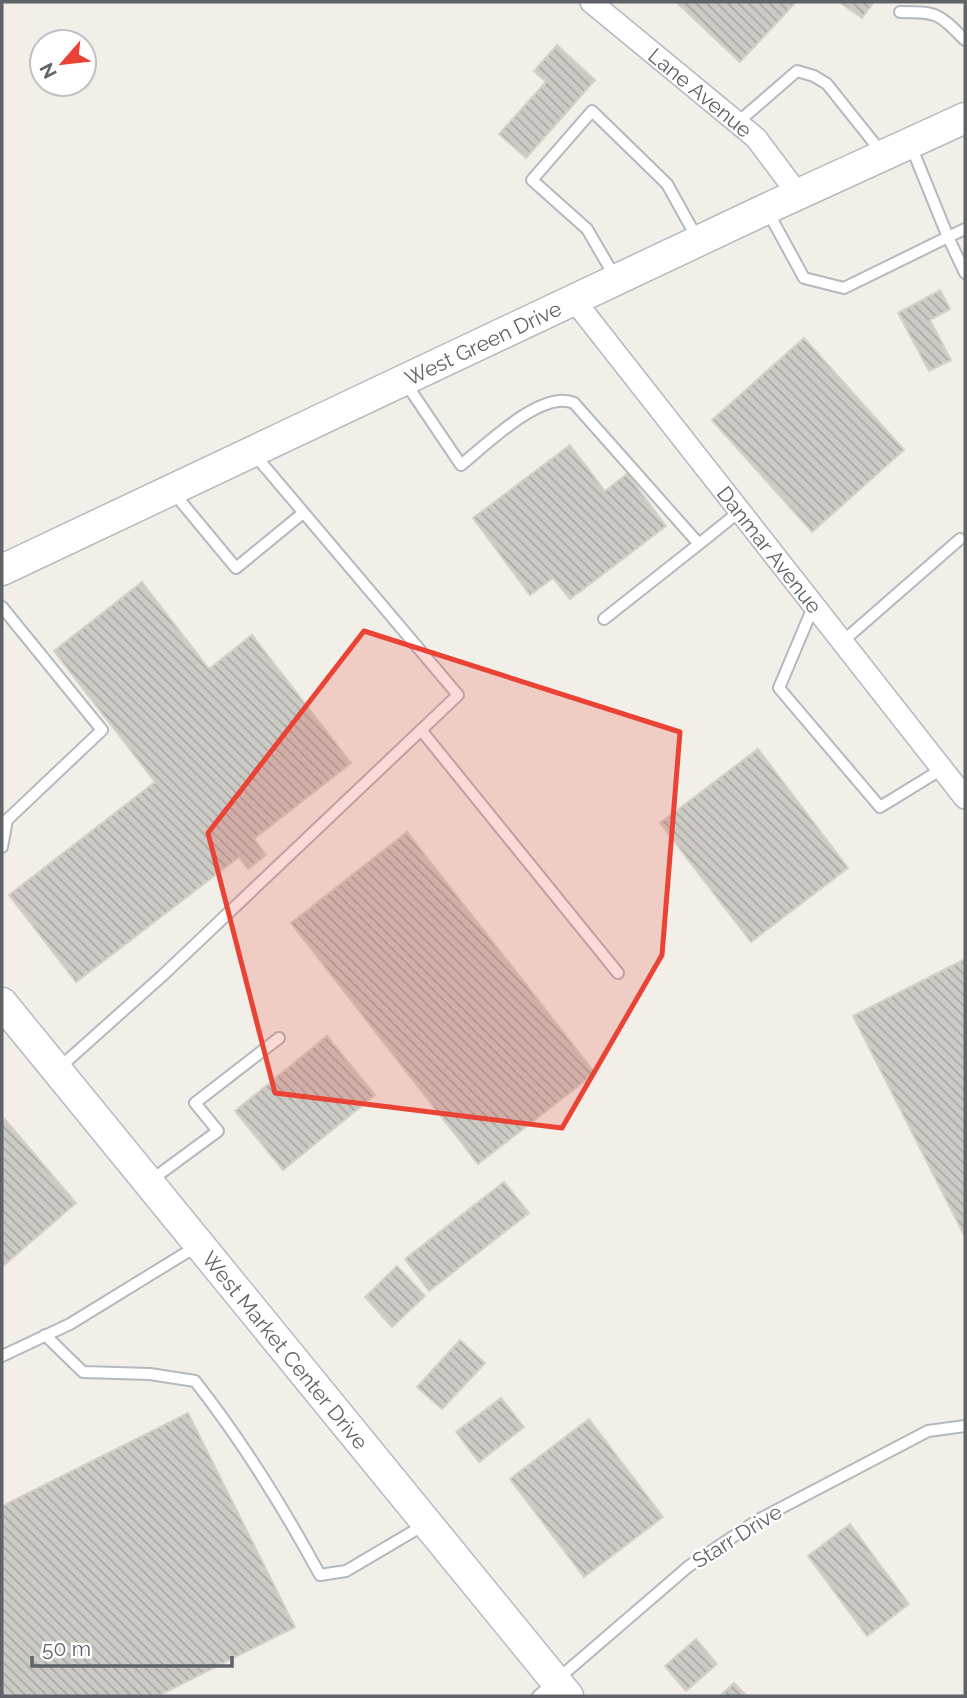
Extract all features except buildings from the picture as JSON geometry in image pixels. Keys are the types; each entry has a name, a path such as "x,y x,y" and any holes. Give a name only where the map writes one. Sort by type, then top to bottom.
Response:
{"main road":[{"name":"West Green Drive","path":"2,570 574,299 965,118"},
{"name":"West Market Center Drive","path":"2,1003 426,1523 554,1691"}],"street":[{"name":"Lane Avenue","path":"591,2 756,138 798,194"},
{"name":"Danmar Avenue","path":"574,299 965,798"}],"lane":[{"path":"900,12 930,12 947,22 965,40"},
{"path":"737,123 797,71 814,76 827,84 897,149 948,237 965,273"},
{"path":"617,279 587,229 533,180 592,111 667,184 698,241"},
{"path":"766,209 804,278 844,288 965,229"},
{"path":"404,380 461,465 534,407 564,398 573,403 699,544"},
{"path":"57,1070 162,976 458,695 251,451"},
{"path":"170,489 236,568 303,513"},
{"path":"604,619 740,511"},
{"path":"842,642 960,539"},
{"path":"814,605 779,688 880,807 942,769"},
{"path":"2,607 102,730 7,820 2,847"},
{"path":"421,730 618,973"},
{"path":"148,1182 218,1131 195,1103 279,1038"},
{"path":"2,1356 70,1324 199,1244"},
{"path":"45,1335 83,1372 150,1374 195,1381 230,1424 285,1511 320,1575 346,1571 426,1523"},
{"name":"Starr Drive","path":"554,1691 689,1566 758,1520 928,1431 965,1426"}],"highlighted area":[{"path":"364,631 680,732 662,955 562,1128 275,1093 208,833"}]}
